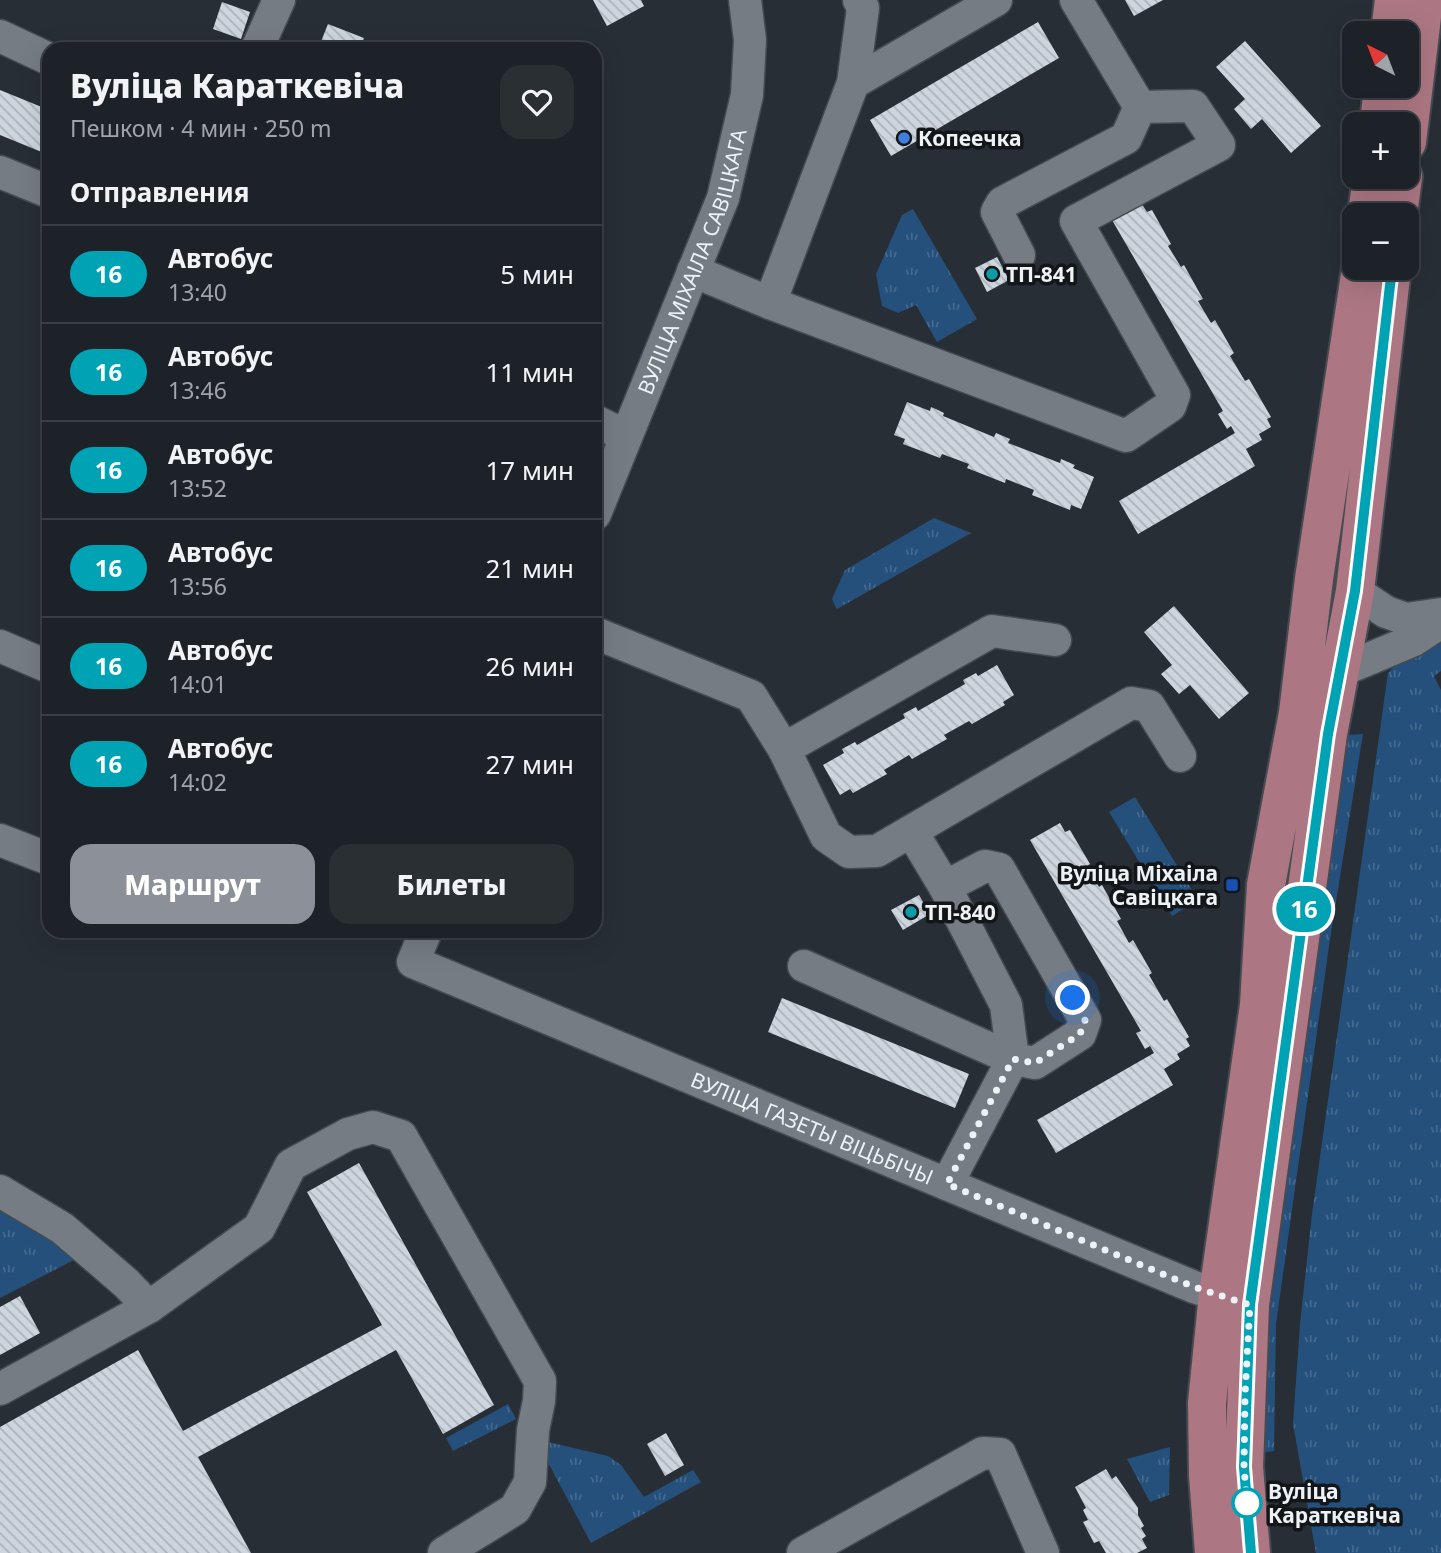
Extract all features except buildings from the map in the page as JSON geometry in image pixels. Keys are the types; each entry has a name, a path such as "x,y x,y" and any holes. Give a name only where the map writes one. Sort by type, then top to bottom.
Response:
{"main road":[{"path":"1391,21 1394,0"},
{"path":"1411,112 1424,0"},
{"path":"1251,1553 1234,1299 1259,1005 1266,885 1298,713 1314,579 1359,280"},
{"path":"1214,1553 1208,1475 1207,1403 1234,1299 1329,726 1355,591 1391,280"},
{"path":"1308,633 1343,653"}],"street":[{"path":"260,42 279,0"},
{"name":"ВУЛІЦА МІХАІЛА САВІЦКАГА","path":"602,496 723,198 747,95 750,40 746,0"},
{"path":"853,83 996,0"},
{"path":"1076,0 1140,107"},
{"path":"770,303 853,83 866,3"},
{"path":"0,36 42,56"},
{"path":"693,271 770,303 1126,436 1170,407 1174,395 1076,221 1219,145 1193,106 1140,107"},
{"path":"1019,256 997,212 1002,203 1126,138 1140,107"},
{"path":"0,172 42,189"},
{"path":"602,424 625,436"},
{"path":"1355,591 1386,612 1406,619"},
{"path":"1343,653 1406,619 1441,614"},
{"path":"1343,653 1381,654 1414,640 1441,622"},
{"path":"783,749 992,631 1055,640"},
{"path":"602,635 751,696 783,749 826,836 849,852 877,851 1131,703 1149,706 1180,755"},
{"path":"0,646 42,664"},
{"path":"912,832 945,887 1006,1005 1013,1059 947,1184"},
{"path":"0,840 42,856"},
{"path":"804,966 1013,1059 1035,1063 1080,1034 1085,1020 999,869 985,866 945,887"},
{"name":"ВУЛІЦА ГАЗЕТЫ ВІЦЬБІЧЫ","path":"423,938 413,962 1194,1287 1234,1299"},
{"path":"0,1389 149,1307 259,1228 291,1165 348,1134 373,1127 401,1136 540,1381 533,1430 530,1482 515,1510 444,1553"},
{"path":"0,1191 62,1228 126,1283 149,1307"},
{"path":"803,1553 983,1453 1000,1454 1043,1553"}],"green space":[{"path":"913,209 977,319 937,342 916,305 898,313 882,306 876,274 902,215"},
{"path":"934,518 971,533 837,609 832,599 845,570"},
{"path":"1441,637 1441,671 1434,676 1441,690 1441,1553 1316,1553 1293,1424 1312,1214 1388,673 1402,658"},
{"path":"1363,734 1330,939 1276,1324 1274,1451 1257,1453 1254,1389 1345,735"},
{"path":"1135,797 1198,900 1172,916 1109,812"},
{"path":"0,1209 54,1240 74,1260 0,1298"},
{"path":"508,1404 516,1419 453,1451 446,1438"},
{"path":"548,1442 608,1456 621,1465 644,1497 693,1470 701,1482 591,1543 544,1455"},
{"path":"1170,1447 1169,1495 1150,1502 1127,1459"}],"bus line":[{"name":"16","path":"1251,1553 1244,1467 1250,1305 1328,734 1355,591 1391,280"}],"place":[{"name":"Копеечка","path":"904,138"},
{"name":"ТП-841","path":"992,274"},
{"name":"Вуліца Міхаіла Савіцкага","path":"1232,885"},
{"name":"ТП-840","path":"911,912"},
{"name":"Вуліца Караткевіча","path":"1247,1503"}],"route":[{"path":"1073,998 1085,1020 1080,1034 1035,1063 1013,1059 947,1184 1194,1287 1250,1305 1245,1396 1244,1467 1247,1503"}]}
